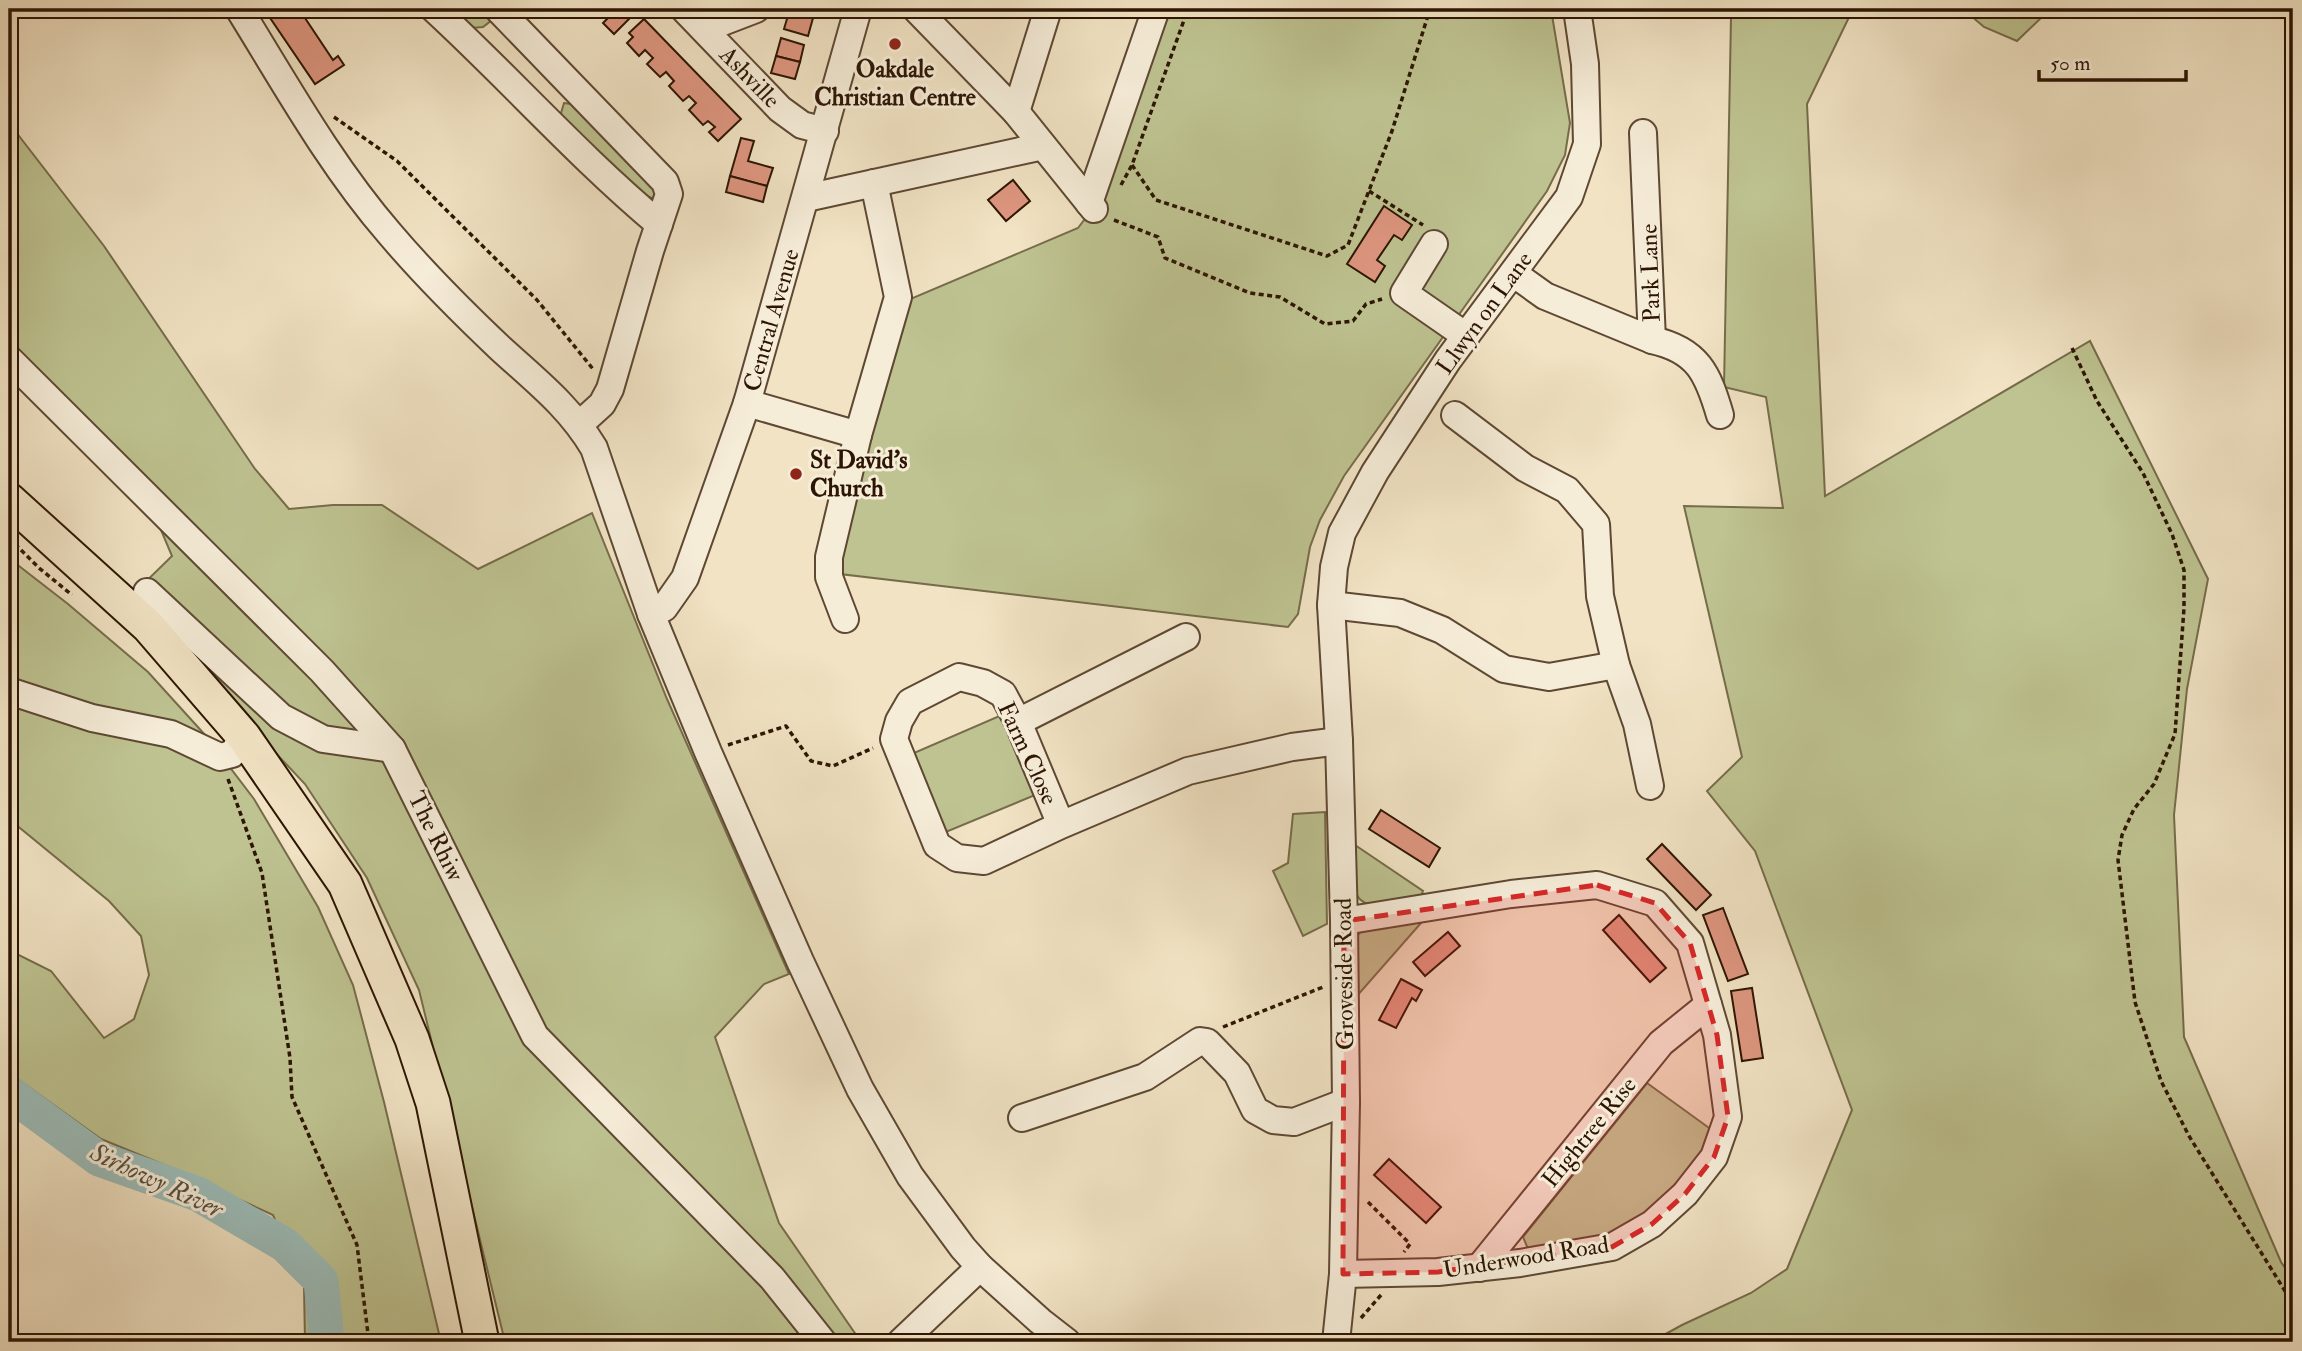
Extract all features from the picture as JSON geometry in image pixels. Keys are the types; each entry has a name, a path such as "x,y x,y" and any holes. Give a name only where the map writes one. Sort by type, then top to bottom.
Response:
{"main road":[{"path":"9,500 148,626 232,747 345,884 412,1039 433,1103 482,1342"}],"street":[{"path":"239,9 308,119 389,233 447,297 558,400 580,424 594,448 651,614 708,751 800,961 860,1089 910,1176 980,1267 1067,1342"},
{"path":"434,9 550,124 629,199 659,223"},
{"path":"498,9 665,182 669,194 610,389 602,404 580,424"},
{"name":"Ashville","path":"684,9 780,109 802,125 825,131"},
{"path":"704,30 756,9"},
{"name":"Central Avenue","path":"651,614 664,607 685,578 747,403 858,9"},
{"path":"916,9 1016,112 1096,209"},
{"path":"1016,112 1048,9"},
{"path":"1096,209 1156,9"},
{"name":"Llwyn on Lane","path":"1331,606 1334,567 1342,533 1374,472 1466,337 1569,197 1587,144 1585,64 1577,9"},
{"name":"Park Lane","path":"1513,272 1545,296 1653,340 1643,134"},
{"path":"806,198 1043,146"},
{"path":"845,619 829,577 829,556 858,435 898,297 874,183"},
{"path":"1434,244 1404,293 1466,337"},
{"path":"1653,340 1670,344 1696,361 1710,380 1720,415"},
{"name":"The Rhiw","path":"9,359 323,671 392,749 535,1035 772,1278 823,1342"},
{"path":"747,403 858,435"},
{"path":"1455,415 1525,468 1567,490 1595,524 1600,596 1616,665 1637,724 1650,786"},
{"path":"147,592 281,717 323,739 392,749"},
{"path":"1331,606 1400,613 1442,630 1504,669 1549,677 1616,665"},
{"name":"Groveside Road","path":"1331,606 1345,921 1343,1274 1336,1342"},
{"path":"1018,722 1186,637"},
{"name":"Farm Close","path":"1061,825 1018,722 1003,694 983,682 959,677 910,702 899,721 894,739 937,845 957,858 984,861 1188,771 1292,747 1339,741"},
{"path":"9,691 92,718 232,747"},
{"name":"Underwood Road","path":"1343,1274 1438,1272 1479,1268 1612,1247 1652,1224 1685,1194 1714,1157 1728,1117 1717,1035 1690,943 1655,903 1597,885 1511,894 1345,921"},
{"name":"Hightree Rise","path":"1479,1268 1661,1043 1708,1005"},
{"path":"1022,1118 1145,1077 1200,1041 1207,1042 1237,1073 1255,1110 1273,1120 1294,1122 1346,1102"},
{"path":"901,1342 980,1267"}],"path":[{"path":"1188,9 1132,165 1156,200 1327,256 1348,245 1392,131 1430,9"},
{"path":"308,119 323,109 397,161 537,300 610,389"},
{"path":"1369,191 1424,226 1434,244"},
{"path":"1096,209 1158,237 1165,258 1250,293 1280,297 1325,324 1353,321 1366,304 1404,293"},
{"path":"2072,348 2097,401 2143,473 2172,534 2184,570 2175,734 2154,783 2134,809 2122,835 2118,860 2135,1002 2161,1081 2189,1136 2293,1304"},
{"path":"9,538 39,568 78,600"},
{"path":"708,751 786,726 811,761 833,766 894,739"},
{"path":"232,747 262,873 290,1058 292,1097 357,1245 369,1342"},
{"path":"1200,1041 1214,1030 1344,979"},
{"path":"1345,1180 1410,1244 1394,1273 1360,1319"}],"highlighted area":[{"path":"1597,885 1655,903 1690,943 1717,1035 1728,1117 1714,1157 1685,1194 1652,1224 1612,1247 1438,1272 1343,1274 1344,921"}],"green space":[{"path":"453,9 489,9 492,20 483,27 471,28"},
{"path":"1165,9 1551,9 1570,123 1565,155 1547,191 1344,476 1320,520 1310,547 1298,614 1288,627 840,574 840,557 899,312 908,300 1078,228 1103,195"},
{"path":"1760,9 1853,9 1807,104 1825,496 2090,341 2208,579 2187,689 2174,815 2184,1037 2281,1262 2293,1279 2293,1334 2277,1342 2092,1342 2089,1336 2078,1342 1651,1342 1751,1293 1787,1269 1852,1110 1755,851 1707,791 1742,757 1684,506 1783,508 1766,397 1724,387 1731,18"},
{"path":"1963,9 2026,9 2041,18 2017,41 1984,27"},
{"path":"564,103 585,106 660,185 654,199 644,195 564,121 561,113"},
{"path":"9,123 104,246 255,469 289,509 333,505 382,505 478,569 592,513 667,699 789,974 764,984 715,1037 779,1223 861,1342 505,1342 419,990 367,878 305,784 129,598 172,556 156,518 9,374"},
{"path":"10,559 148,672 206,736 254,799 318,907 353,985 441,1342 305,1342 304,1286 273,1215 101,1139 9,1073 9,950 51,971 104,1038 134,1019 149,975 141,936 109,901 9,819"},
{"path":"1004,714 1040,793 941,834 907,756"},
{"path":"1325,812 1327,924 1303,936 1273,871 1288,863 1293,814"},
{"path":"1355,845 1423,891 1420,899 1386,905 1362,901 1356,891"},
{"path":"1428,915 1357,996 1356,938 1365,926"},
{"path":"1647,1083 1712,1130 1701,1161 1667,1202 1602,1239 1528,1249 1523,1237"}],"building":[{"path":"264,9 290,9 292,12 299,9 333,60 338,56 344,65 315,84"},
{"path":"591,9 637,11 614,34 603,23 609,17 604,13 600,17"},
{"path":"790,9 816,9 813,18 789,12"},
{"path":"789,12 813,18 808,36 784,29"},
{"path":"644,19 741,119 718,141 709,132 715,127 708,121 703,125 689,110 696,103 689,96 683,101 669,86 674,81 666,72 660,77 647,64 653,58 645,50 639,56 627,43 633,37 629,33"},
{"path":"781,38 804,45 800,62 776,56"},
{"path":"776,56 800,62 795,79 771,73"},
{"path":"741,138 754,141 748,161 773,168 767,186 730,176"},
{"path":"730,176 767,186 763,202 726,192"},
{"path":"1013,180 1030,201 1006,221 988,200"},
{"path":"1384,206 1412,225 1402,240 1394,235 1377,260 1385,266 1375,282 1347,264"},
{"path":"1381,810 1440,848 1429,867 1369,829"},
{"path":"1662,844 1711,895 1696,910 1647,859"},
{"path":"1723,908 1748,974 1728,981 1703,915"},
{"path":"1619,915 1666,968 1650,982 1603,930"},
{"path":"1448,932 1460,946 1425,976 1413,962"},
{"path":"1401,979 1422,990 1416,1001 1412,998 1396,1028 1379,1020"},
{"path":"1752,988 1763,1058 1742,1061 1731,991"},
{"path":"1389,1159 1441,1207 1426,1223 1374,1175"}],"waterway":[{"name":"Sirhowy River","path":"9,1093 99,1159 198,1194 285,1245 321,1281 327,1342"}],"place":[{"name":"Oakdale Christian Centre","path":"895,44"},
{"name":"St David's Church","path":"796,474"}]}
